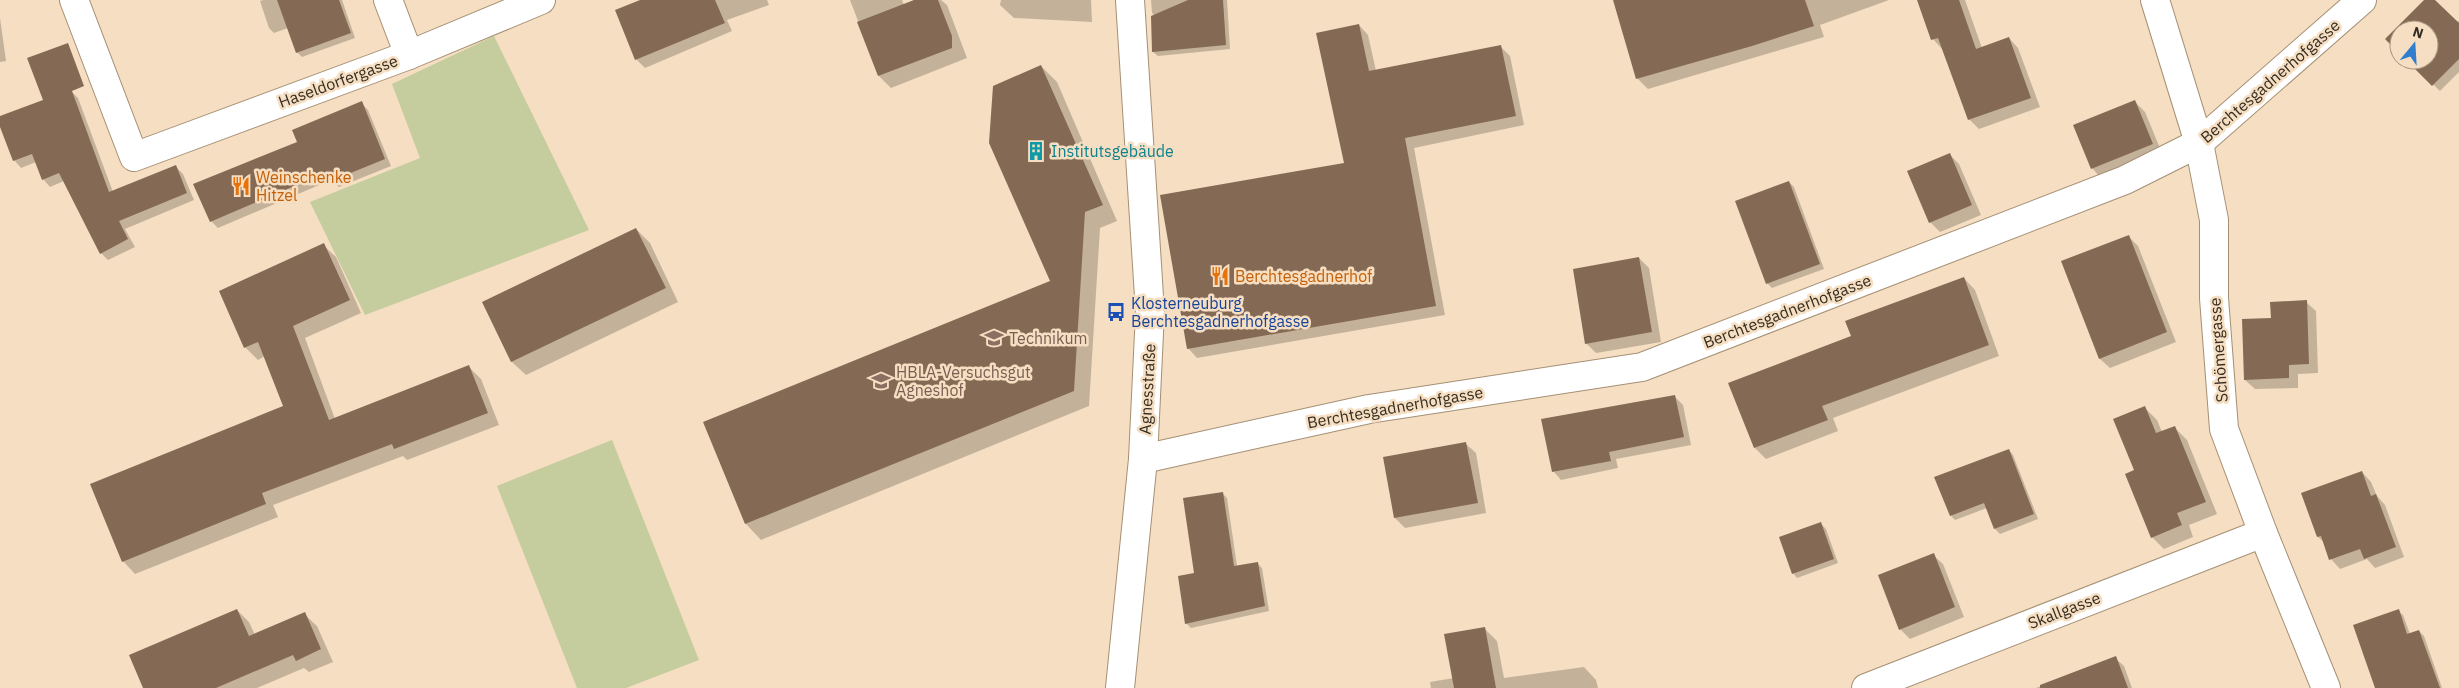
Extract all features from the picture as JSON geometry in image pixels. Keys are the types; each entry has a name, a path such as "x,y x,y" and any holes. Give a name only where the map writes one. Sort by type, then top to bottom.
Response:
{"street":[{"name":"Haseldorfergasse","path":"74,0 134,157 409,55 541,0"},
{"path":"388,0 409,55"},
{"name":"Agnesstraße","path":"1120,688 1143,459 1150,312 1130,0"},
{"name":"Schömergasse","path":"2155,0 2199,143 2214,220 2214,298 2224,429 2263,533 2326,688"},
{"name":"Berchtesgadnerhofgasse","path":"1143,459 1369,409 1642,367 2125,180 2199,143 2362,0"},
{"name":"Skallgasse","path":"1866,688 2263,533"}],"green space":[{"path":"494,36 589,230 365,315 310,202 420,158 392,84"},
{"path":"612,440 699,660 626,688 577,688 497,486"}],"building":[{"path":"277,0 339,0 351,33 296,53"},
{"path":"640,0 715,0 725,23 635,60 615,10"},
{"path":"914,0 938,0 952,36 952,48 878,76 857,22"},
{"path":"1188,0 1223,0 1226,45 1152,52 1151,16"},
{"path":"1613,0 1805,0 1814,26 1636,79"},
{"path":"1917,0 1959,0 1976,49 2009,37 2031,98 1968,120 1938,38 1931,40"},
{"path":"2424,0 2435,0 2459,23 2459,59 2432,86 2416,70 2439,70 2439,20 2404,20"},
{"path":"1359,24 1369,71 1501,45 1516,116 1405,138 1436,306 1187,349 1160,195 1344,163 1316,33"},
{"path":"2389,35 2389,43 2385,39"},
{"path":"68,43 84,86 72,91 109,192 176,165 187,193 119,221 128,239 100,254 59,173 42,180 32,154 13,161 0,127 0,116 43,100 27,58"},
{"name":"Technikum","path":"1041,65 1103,205 1085,212 1074,391 745,524 703,422 1050,281 989,143 993,86"},
{"path":"2135,100 2153,144 2091,169 2073,125"},
{"path":"362,101 385,159 331,181 327,172 210,222 193,184 297,142 292,130"},
{"path":"1950,153 1972,205 1929,223 1907,171"},
{"path":"1789,181 1820,264 1766,284 1735,201"},
{"path":"636,228 666,288 511,362 482,302"},
{"path":"2129,235 2167,332 2099,359 2061,261"},
{"path":"324,243 350,300 293,326 329,420 469,365 488,413 394,449 392,444 262,493 266,504 122,562 90,484 283,406 258,342 244,348 219,291"},
{"path":"1639,257 1652,332 1585,344 1573,269"},
{"path":"1964,277 1989,345 1822,406 1828,420 1754,448 1728,383 1851,336 1845,321"},
{"path":"2307,300 2309,364 2289,365 2289,378 2244,380 2242,319 2271,318 2270,302"},
{"path":"1675,395 1684,437 1609,452 1611,461 1552,472 1541,419"},
{"path":"2145,406 2156,433 2175,426 2206,502 2177,513 2182,525 2151,538 2125,474 2134,470 2113,419"},
{"path":"1466,442 1478,503 1394,518 1383,457"},
{"path":"2009,449 2034,514 1994,529 1984,503 1950,516 1934,477"},
{"path":"2362,471 2371,496 2376,494 2396,547 2364,559 2360,549 2329,560 2321,536 2317,537 2301,493"},
{"path":"1223,492 1234,566 1258,562 1265,606 1185,624 1178,576 1194,573 1183,498"},
{"path":"1821,522 1834,559 1792,574 1779,537"},
{"path":"1934,553 1955,607 1899,630 1878,575"},
{"path":"237,609 249,636 305,612 321,649 296,661 293,655 216,688 143,688 129,655"},
{"path":"2399,609 2407,634 2419,630 2440,688 2375,688 2353,625"},
{"path":"1485,627 1496,688 1454,688 1444,634"},
{"path":"2116,656 2128,688 2040,688 2040,685"}],"place":[{"name":"Institutsgebäude","path":"1036,151"},
{"name":"Weinschenke Hitzel","path":"241,186"},
{"name":"Berchtesgadnerhof","path":"1220,276"},
{"name":"Klosterneuburg Berchtesgadnerhofgasse","path":"1116,312"},
{"name":"Technikum","path":"994,338"},
{"name":"HBLA-Versuchsgut Agneshof","path":"881,381"}]}
